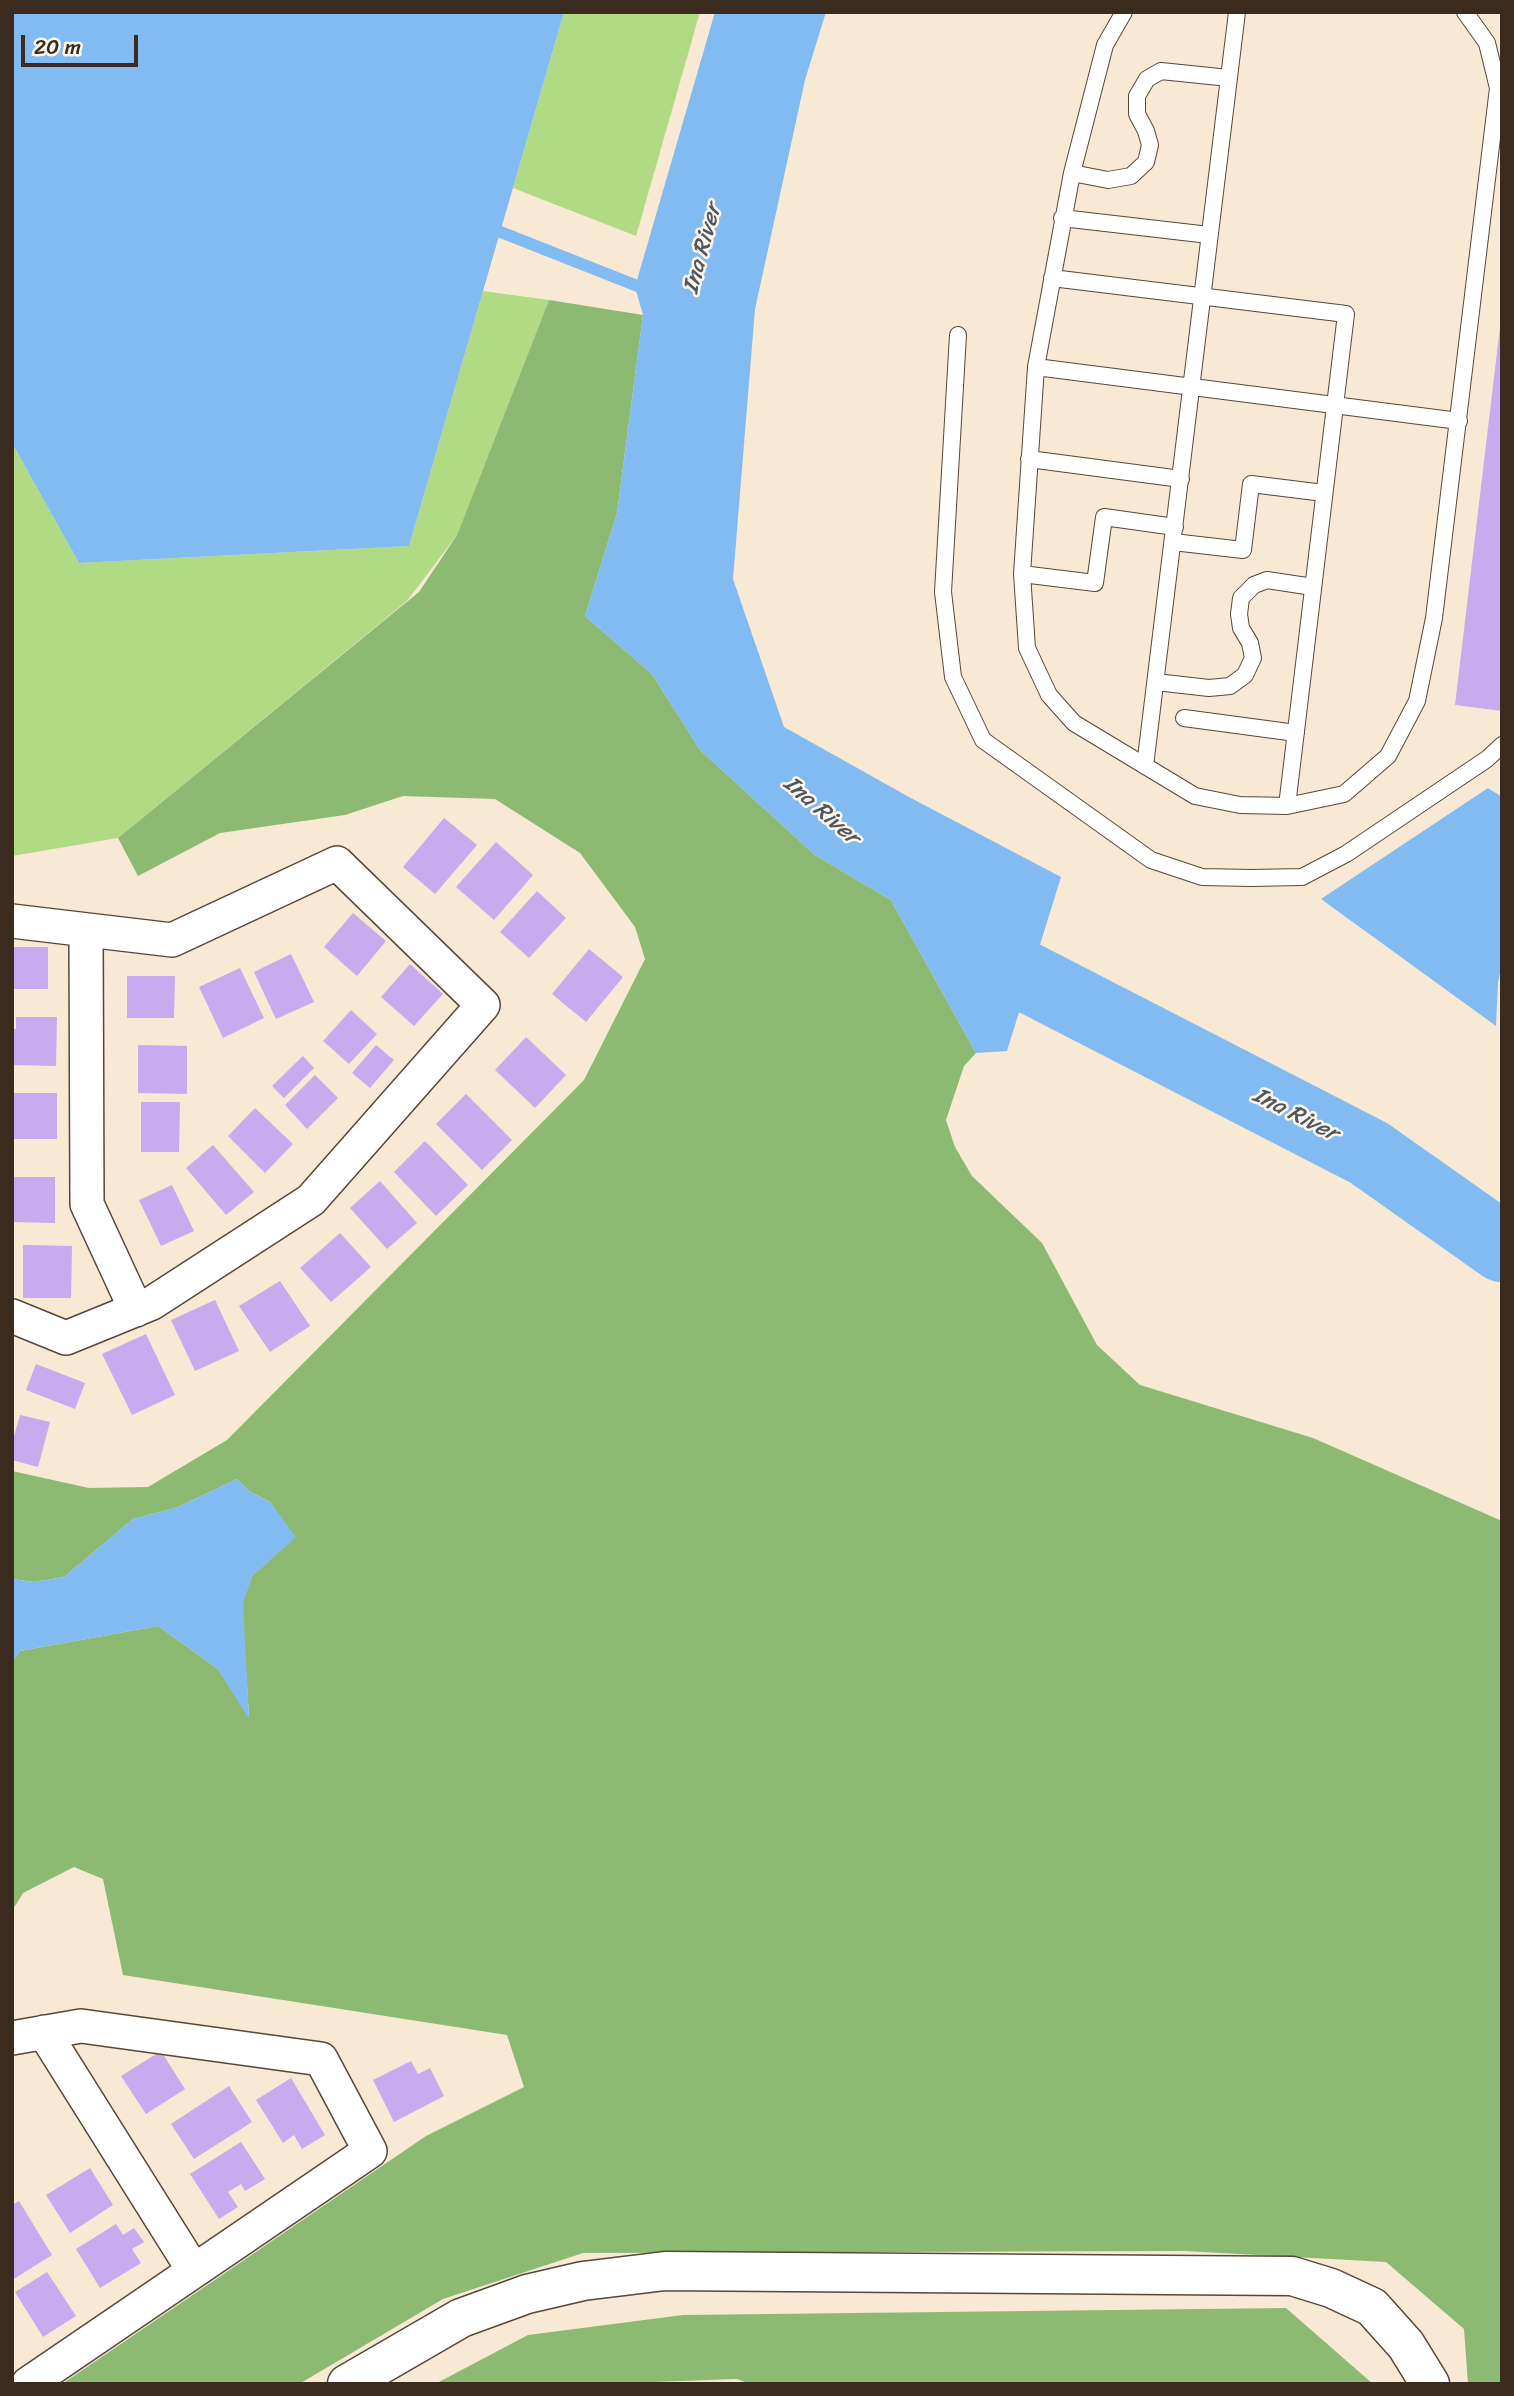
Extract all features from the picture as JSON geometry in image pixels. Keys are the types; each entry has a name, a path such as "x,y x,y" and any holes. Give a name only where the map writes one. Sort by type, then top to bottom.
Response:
{"street":[{"path":"12,921 172,940 337,863 484,1005 311,1200 152,1303 66,1338 12,1316"},
{"path":"86,930 87,1204 136,1310"},
{"path":"28,2384 194,2271 370,2151 321,2059 81,2026 28,2035 194,2271"},
{"path":"347,2384 461,2318 527,2294 583,2281 679,2271 1292,2276 1331,2288 1372,2306 1406,2345 1430,2384"},
{"path":"12,2371 20,2384"}],"lane":[{"path":"1108,12 1105,45 1062,218 1036,368 1022,574 1027,649 1049,695 1074,723 1145,766 1195,796 1240,805 1287,806 1344,794 1388,756 1417,701 1434,618 1500,83 1487,43 1465,12"},
{"path":"1105,45 1124,12"},
{"path":"1145,766 1237,12"},
{"path":"1072,173 1108,180 1131,176 1146,162 1150,145 1146,131 1136,114 1137,96 1147,79 1161,71 1229,78"},
{"path":"1062,218 1209,235"},
{"path":"1052,278 1346,313 1287,806"},
{"path":"958,335 943,592 953,677 984,740 1151,860 1202,877 1251,878 1302,877 1346,854 1487,759 1502,745"},
{"path":"1036,368 1459,421"},
{"path":"1028,459 1181,479"},
{"path":"1022,574 1095,583 1104,517 1243,550 1251,484 1324,493"},
{"path":"1156,682 1209,688 1230,686 1245,675 1253,657 1250,643 1241,628 1241,598 1254,585 1266,580 1313,587"},
{"path":"1184,718 1296,733"}],"green space":[{"path":"564,12 700,12 636,236 513,188"},
{"path":"483,291 549,300 457,535 407,601 118,838 12,856 12,443 79,563 409,546"},
{"path":"549,300 643,315 617,513 585,616 652,674 700,750 815,855 891,900 976,1053 964,1066 946,1120 955,1147 972,1176 1042,1243 1097,1345 1140,1385 1313,1438 1502,1521 1502,2384 1468,2384 1464,2329 1386,2262 1184,2251 583,2253 443,2299 299,2384 62,2384 426,2136 524,2087 507,2035 123,1975 103,1879 74,1867 23,1893 12,1911 12,1662 20,1651 158,1626 218,1669 249,1717 242,1603 252,1576 295,1537 270,1502 249,1491 237,1479 176,1508 133,1519 64,1577 34,1582 12,1579 12,1471 89,1488 148,1487 227,1440 584,1080 645,959 635,927 580,853 495,799 403,796 345,815 220,833 138,876 118,838 419,592 457,535"},
{"path":"1286,2308 1373,2384 750,2384 737,2379 599,2384 435,2384 528,2335 683,2315"}],"water":[{"path":"12,12 564,12 409,546 79,563 12,443"},
{"path":"715,12 826,12 805,80 755,309 733,579 784,727 1061,877 1007,1051 976,1053 891,900 815,855 700,750 652,674 585,616 617,513 643,315 635,287"},
{"path":"1488,788 1502,797 1502,965 1498,982 1496,1026 1321,899"},
{"path":"237,1479 249,1491 270,1502 296,1537 252,1576 243,1603 249,1719 218,1669 158,1626 20,1651 12,1662 12,1579 34,1582 64,1577 133,1519 176,1508"}],"building":[{"path":"1502,327 1502,711 1455,705"},
{"path":"444,818 477,845 435,894 403,867"},
{"path":"496,842 533,875 494,920 456,887"},
{"path":"537,891 566,918 529,958 500,932"},
{"path":"353,913 386,941 357,976 324,947"},
{"path":"12,947 48,947 48,989 12,989"},
{"path":"589,949 623,977 586,1022 552,994"},
{"path":"291,954 314,1002 276,1019 254,972"},
{"path":"410,964 443,994 414,1026 381,997"},
{"path":"240,968 264,1018 223,1038 199,987"},
{"path":"127,976 175,976 174,1018 127,1018"},
{"path":"351,1010 377,1034 349,1064 323,1041"},
{"path":"16,1017 57,1017 56,1066 12,1065 12,1029 16,1029"},
{"path":"526,1037 566,1075 535,1108 495,1070"},
{"path":"138,1045 187,1046 187,1094 138,1093"},
{"path":"376,1045 394,1060 370,1088 352,1073"},
{"path":"303,1056 314,1068 284,1098 272,1086"},
{"path":"315,1075 338,1098 307,1129 285,1105"},
{"path":"12,1093 57,1093 57,1139 12,1139"},
{"path":"466,1094 512,1140 482,1170 436,1124"},
{"path":"141,1102 180,1102 179,1152 141,1152"},
{"path":"255,1108 293,1144 265,1173 228,1136"},
{"path":"425,1141 468,1185 436,1216 394,1172"},
{"path":"213,1145 254,1192 226,1215 186,1168"},
{"path":"12,1177 55,1177 55,1223 12,1222"},
{"path":"380,1181 417,1223 387,1249 350,1208"},
{"path":"172,1185 194,1231 161,1246 139,1200"},
{"path":"340,1233 371,1267 331,1302 300,1268"},
{"path":"23,1245 72,1246 71,1298 23,1298"},
{"path":"280,1281 310,1326 270,1352 239,1306"},
{"path":"215,1300 239,1351 195,1371 171,1320"},
{"path":"146,1334 175,1395 132,1415 102,1354"},
{"path":"36,1364 85,1383 75,1409 26,1390"},
{"path":"20,1415 50,1422 38,1467 12,1460 12,1443"},
{"path":"161,2051 185,2089 146,2114 121,2076"},
{"path":"411,2061 418,2074 430,2068 444,2096 394,2122 373,2080"},
{"path":"291,2078 325,2135 302,2149 294,2135 283,2143 256,2100"},
{"path":"229,2086 252,2122 194,2159 171,2124"},
{"path":"241,2142 265,2179 245,2191 241,2184 228,2192 238,2207 219,2219 190,2174"},
{"path":"90,2168 113,2205 70,2233 46,2195"},
{"path":"19,2201 52,2255 14,2279 12,2205"},
{"path":"116,2224 123,2235 134,2228 144,2242 132,2249 141,2263 100,2288 76,2249"},
{"path":"47,2272 76,2316 43,2337 15,2292"}],"waterway":[{"path":"488,227 650,291"},
{"name":"Ina River","path":"949,923 988,957 1369,1153 1502,1247"}]}
